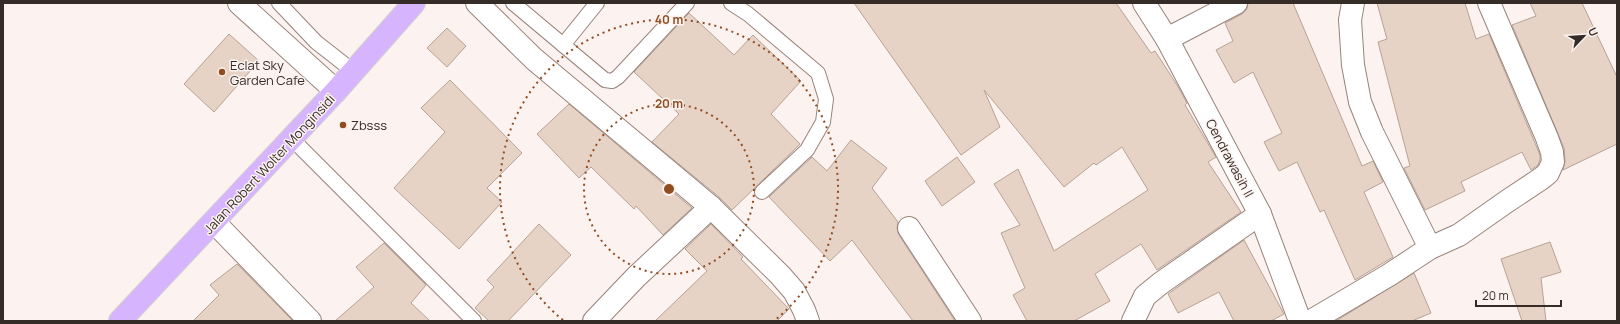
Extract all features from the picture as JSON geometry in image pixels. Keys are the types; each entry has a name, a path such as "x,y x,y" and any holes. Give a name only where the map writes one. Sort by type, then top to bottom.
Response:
{"highway":[{"name":"Jalan Robert Wolter Monginsidi","path":"120,321 292,139 414,3"}],"street":[{"path":"239,3 336,91"},
{"path":"477,3 534,59 711,207 780,275 794,292 808,321"},
{"name":"Cendrawasih II","path":"1144,3 1167,39 1260,214 1300,321"},
{"path":"1167,39 1236,3"},
{"path":"1352,3 1350,20 1353,65 1360,102 1372,132 1430,248"},
{"path":"1311,321 1389,275 1430,248 1458,235 1548,173 1553,162 1552,152 1489,3"},
{"path":"594,321 636,277 711,207"},
{"path":"1133,321 1145,296 1161,282 1260,214"},
{"path":"214,222 310,321"},
{"path":"909,228 970,321"}],"lane":[{"path":"279,3 316,42 353,70"},
{"path":"513,3 605,80 612,81 618,77 687,3"},
{"path":"562,45 597,3"},
{"path":"731,3 748,14 818,72 826,99 822,122 807,150 762,192"},
{"path":"292,139 474,321"}],"building":[{"path":"854,3 1116,3 1151,53 1155,51 1177,85 1187,103 1185,105 1216,157 1208,162 1241,212 1157,270 1141,244 1095,274 1110,301 1074,321 1027,321 1013,295 1025,288 1001,233 1020,225 994,184 1018,169 1054,251 1148,190 1122,147 1096,165 1094,163 1064,187 984,90 1000,127 961,155"},
{"path":"1248,3 1293,3 1362,166 1373,161 1383,182 1364,192 1393,257 1355,280 1324,210 1320,212 1297,162 1279,171 1264,142 1282,133 1253,72 1234,83 1216,50 1233,41 1225,23 1242,14 1247,9"},
{"path":"1377,3 1465,3 1476,39 1489,34 1540,155 1538,165 1531,170 1522,152 1461,182 1465,191 1425,210 1404,168 1410,166 1378,42 1387,39"},
{"path":"1530,3 1582,3 1617,77 1617,144 1563,170 1565,161 1564,148 1512,25 1536,16"},
{"path":"689,13 734,55 753,35 801,81 771,114 800,144 732,210 719,197 652,142 679,114 634,72"},
{"path":"447,28 466,46 447,67 427,48"},
{"name":"Eclat Sky Garden Cafe","path":"229,34 259,61 214,112 184,84"},
{"path":"450,80 522,153 487,188 502,202 459,249 394,188 445,132 421,108"},
{"path":"569,104 692,208 663,235 636,206 634,209 591,167 579,178 537,134"},
{"path":"851,140 887,168 872,188 898,222 897,228 899,235 955,321 913,321 852,240 830,261 769,197 812,157 827,171"},
{"path":"957,157 975,182 942,206 925,181"},
{"path":"539,224 571,255 508,321 489,321 475,308 494,287 487,280"},
{"path":"711,224 743,257 741,259 789,309 777,321 655,321 707,271 685,249"},
{"path":"1244,240 1284,314 1271,321 1234,321 1219,292 1178,313 1168,294"},
{"path":"1550,242 1561,272 1541,278 1546,321 1522,321 1501,259"},
{"path":"384,243 426,285 411,303 430,321 335,321 374,287 356,267"},
{"path":"237,264 293,321 193,321 219,295 210,285"},
{"path":"1414,273 1431,313 1412,321 1336,321"}],"place":[{"name":"Eclat Sky Garden Cafe","path":"222,72"},
{"name":"Zbsss","path":"343,125"}]}
